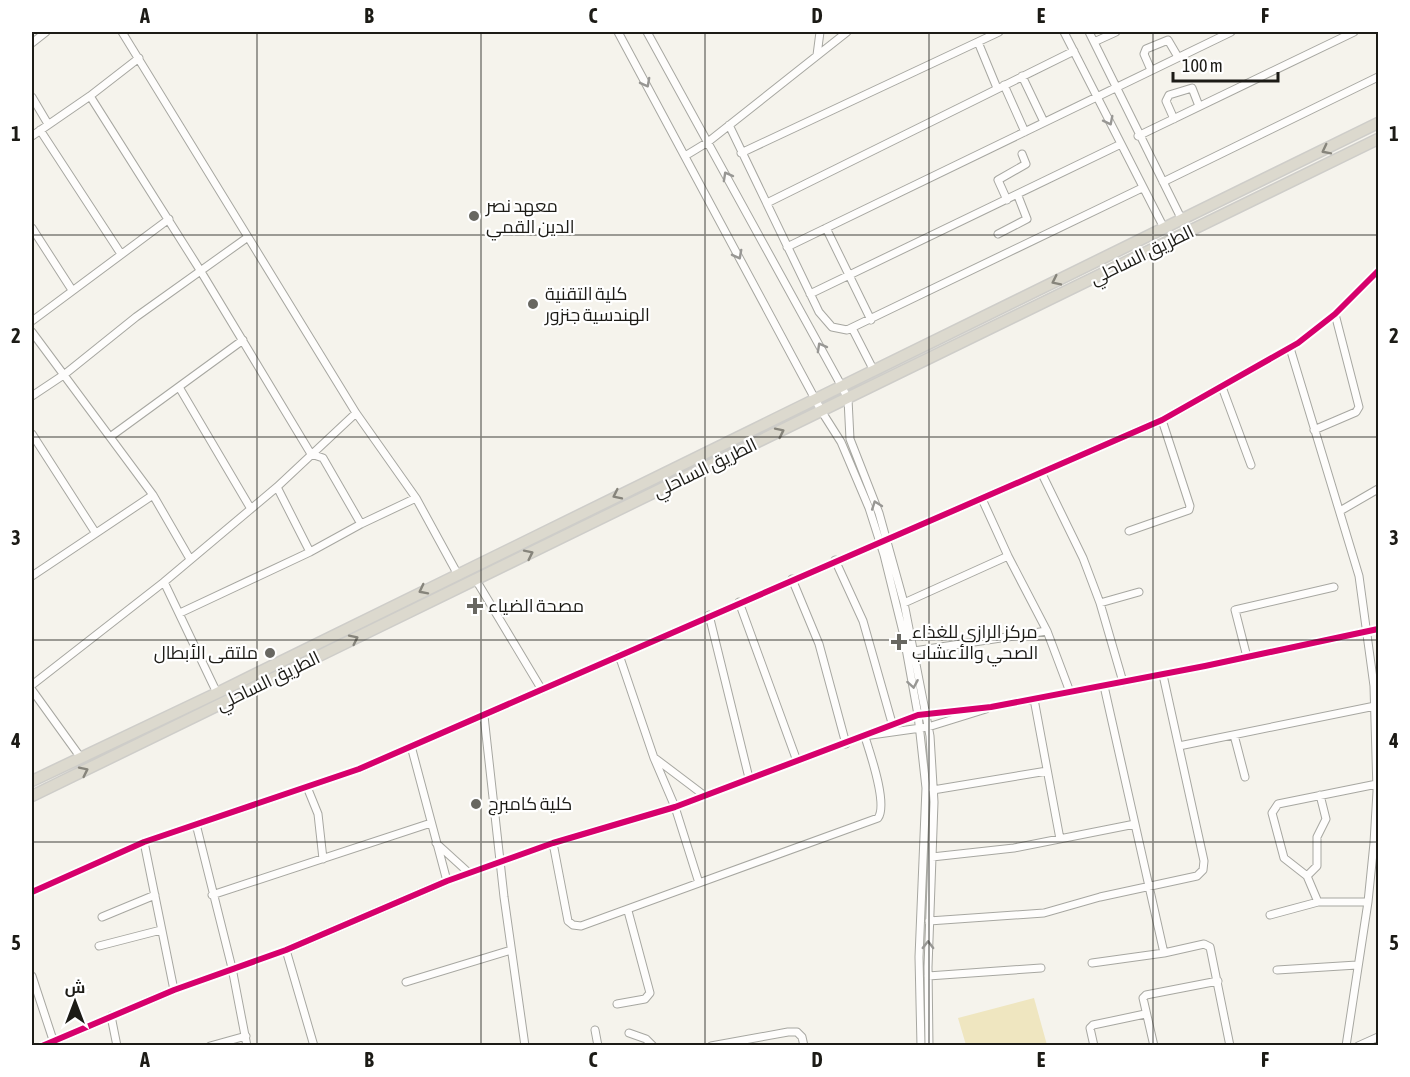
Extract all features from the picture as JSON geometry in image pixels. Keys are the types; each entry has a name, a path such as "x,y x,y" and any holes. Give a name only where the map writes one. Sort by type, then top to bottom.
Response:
{"highway":[{"name":"الطريق الساحلي","path":"32,781 217,693 457,573 1378,123"},
{"name":"الطريق الساحلي","path":"32,796 1378,139"}],"street":[{"path":"32,43 46,32"},
{"path":"122,32 356,413 416,498 457,573"},
{"path":"618,32 822,412 841,442 882,540 904,603 914,651 922,715 920,728 926,788 919,947 921,1046"},
{"path":"647,32 848,399 850,439 879,513 882,540 922,715 928,727 933,790 928,976 929,1046"},
{"path":"817,55 820,32"},
{"path":"685,156 708,142 847,32"},
{"path":"741,153 999,32"},
{"path":"1064,32 1164,228"},
{"path":"1089,32 1114,88 1182,220"},
{"path":"1094,42 1116,32"},
{"path":"787,247 1231,32"},
{"path":"1138,136 1337,35 1354,32"},
{"path":"1151,70 1143,54 1146,49 1168,40 1178,57"},
{"path":"978,42 1025,132"},
{"path":"766,203 1074,51"},
{"path":"32,136 90,96 139,58"},
{"path":"1022,76 1044,122"},
{"path":"1163,182 1378,76"},
{"path":"1174,119 1166,100 1169,95 1192,88 1199,106"},
{"path":"90,96 169,219 311,454 323,458 361,524"},
{"path":"32,97 48,124"},
{"path":"729,125 819,312 832,327 847,330 1142,188"},
{"path":"40,130 120,254"},
{"path":"810,294 1018,196 1121,144"},
{"path":"1007,200 998,180 1026,164 1022,154"},
{"path":"998,234 1027,219 1018,196"},
{"path":"32,321 169,219"},
{"path":"32,228 72,290"},
{"path":"826,228 871,320"},
{"path":"32,396 65,374 200,270 248,237"},
{"path":"32,892 144,842 360,769 835,560 1042,474 1162,420 1290,348 1335,314 1378,271"},
{"path":"1314,430 1356,412 1359,407 1335,314"},
{"path":"852,328 873,369"},
{"path":"32,332 153,495 190,559"},
{"path":"110,437 243,340"},
{"path":"1290,348 1359,576 1369,633 1375,706 1377,784 1368,902 1346,1046"},
{"path":"179,387 251,509"},
{"path":"1222,387 1251,465"},
{"path":"32,685 164,582 251,509 356,413"},
{"path":"1129,531 1188,510 1190,506 1162,420"},
{"path":"32,434 95,532"},
{"path":"1042,474 1083,558 1100,603 1123,682"},
{"path":"277,487 310,552"},
{"path":"1340,511 1378,489"},
{"path":"32,576 153,495"},
{"path":"180,613 310,552 416,498"},
{"path":"982,499 1008,556 1047,631 1070,692"},
{"path":"904,603 1008,556"},
{"path":"835,560 863,621 892,723"},
{"path":"792,579 819,644 846,744"},
{"path":"476,580 542,690"},
{"path":"164,582 217,693"},
{"path":"1247,657 1235,610 1334,587"},
{"path":"1100,603 1139,592"},
{"path":"739,602 797,762"},
{"path":"709,615 749,778"},
{"path":"42,1046 54,1043 174,990 286,950 447,881 553,843 675,807 846,744 892,723 922,715 991,707 1163,675 1369,633 1378,629"},
{"path":"914,651 1047,631"},
{"path":"619,655 654,758 675,807 699,883"},
{"path":"929,921 1024,916 1197,876 1203,870 1204,861 1163,675"},
{"path":"1104,686 1164,953"},
{"path":"32,690 81,758"},
{"path":"1034,699 1060,839"},
{"path":"1179,746 1375,706"},
{"path":"866,736 928,727 991,707"},
{"path":"484,716 500,861 525,1046"},
{"path":"1234,735 1245,777"},
{"path":"553,843 570,923 581,926 628,911 878,818 881,811 880,799 866,736"},
{"path":"411,746 447,881"},
{"path":"654,758 705,795"},
{"path":"933,790 1047,771"},
{"path":"1318,902 1307,876 1284,858 1272,813 1278,804 1377,784"},
{"path":"307,787 318,814 323,859"},
{"path":"1307,876 1317,866 1317,837 1325,825 1325,813 1320,795"},
{"path":"212,895 431,823"},
{"path":"196,824 232,968 247,1046"},
{"path":"932,857 1014,848 1135,824"},
{"path":"144,842 174,990"},
{"path":"436,843 469,873"},
{"path":"102,917 155,895"},
{"path":"1270,915 1318,902 1368,902"},
{"path":"617,1004 645,999 650,993 628,911"},
{"path":"99,946 161,930"},
{"path":"1092,963 1164,953 1207,944 1212,951 1230,1046"},
{"path":"286,950 314,1046"},
{"path":"406,982 512,950"},
{"path":"1277,970 1357,965"},
{"path":"928,976 1041,968"},
{"path":"32,976 54,1043"},
{"path":"1154,1046 1145,1014 1143,1001 1146,995 1218,981"},
{"path":"1094,1046 1090,1028 1093,1024 1145,1014"},
{"path":"111,1016 117,1046"},
{"path":"595,1030 598,1046"},
{"path":"711,1046 796,1032 802,1037 804,1046"},
{"path":"629,1033 646,1039 653,1046"},
{"path":"210,1046 246,1036"},
{"path":"1358,1046 1378,1037"}],"shaded area":[{"path":"1034,998 1047,1045 966,1045 958,1018"}],"cycle path":[{"path":"32,892 144,842 359,769 1162,420 1298,343 1335,314 1378,271"},
{"path":"42,1046 174,990 286,950 447,881 553,843 675,807 918,715 991,707 1205,666 1378,629"}],"place":[{"name":"معهد نصر الدين القمي","path":"474,216"},
{"name":"كلية التقنية الهندسية جنزور","path":"533,304"},
{"name":"مصحة الضياء","path":"475,606"},
{"name":"مركز الرازي للغذاء الصحي والأعشاب","path":"899,642"},
{"name":"ملتقى الأبطال","path":"270,653"},
{"name":"كلية كامبرج","path":"476,804"}]}
